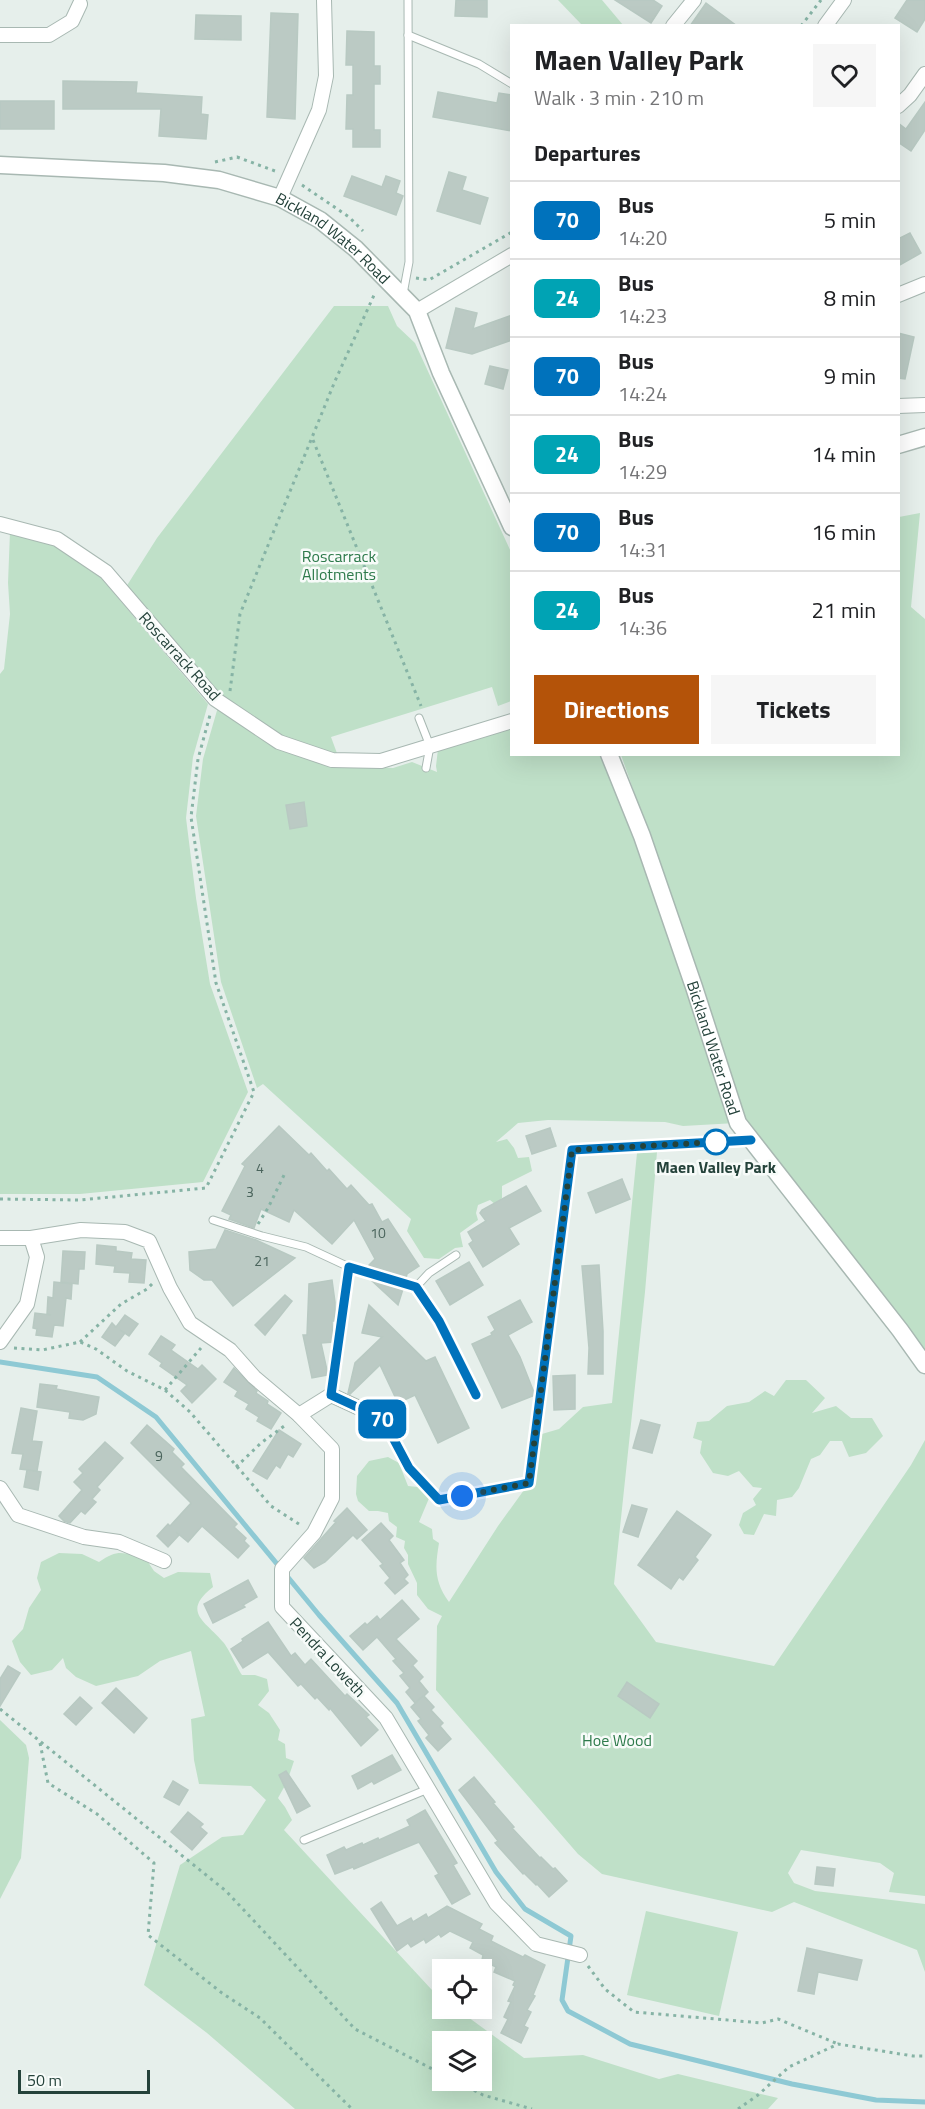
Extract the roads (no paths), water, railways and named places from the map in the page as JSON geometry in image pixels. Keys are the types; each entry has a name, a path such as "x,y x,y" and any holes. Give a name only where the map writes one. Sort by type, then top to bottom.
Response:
{"street":[{"path":"280,198 319,110 326,76 324,0"},
{"path":"675,24 694,0"},
{"path":"826,24 844,0"},
{"path":"0,35 49,35 72,21 80,4"},
{"path":"900,104 910,95 925,74"},
{"name":"Bickland Water Road","path":"0,165 164,173 219,180 280,198 320,220 356,249 382,278 417,311 441,373 510,523"},
{"path":"417,311 510,256"},
{"path":"900,294 925,284"},
{"path":"900,406 925,405"},
{"path":"900,445 925,437"},
{"name":"Roscarrack Road","path":"0,524 57,539 106,572 215,699 279,742 332,760 381,761 510,722"},
{"name":"Bickland Water Road","path":"610,756 642,836 738,1123 925,1365"},
{"name":"Pendra Loweth","path":"0,1238 31,1238 81,1230 125,1232 149,1241 190,1323 230,1350 254,1377 299,1415 332,1449 332,1498 314,1533 282,1569 282,1607 386,1718 496,1903 536,1944 580,1955"},
{"path":"5,1345 27,1304 37,1257 31,1238"},
{"path":"299,1415 331,1395 383,1419"},
{"path":"0,1488 18,1515 84,1537 118,1542 164,1561"}],"lane":[{"path":"402,297 409,261 408,0"},
{"path":"408,35 479,64 510,83"},
{"path":"419,718 430,746 426,768"},
{"path":"383,1419 409,1468 439,1500 529,1483 572,1150 751,1140"},
{"path":"213,1220 306,1247 349,1267 416,1287 439,1321 476,1395"},
{"path":"416,1287 429,1273 456,1255"},
{"path":"331,1395 349,1267"},
{"path":"304,1840 428,1789"}],"waterway":[{"path":"0,1362 97,1377 156,1417 319,1615 397,1703 496,1872 525,1909 571,1936 562,2000 568,2011 630,2044 792,2084 876,2100 925,2102"}],"place":[{"name":"Maen Valley Park","path":"716,1142"}],"park label":[{"name":"Roscarrack Allotments","path":"339,565"},
{"name":"Hoe Wood","path":"617,1740"}]}
